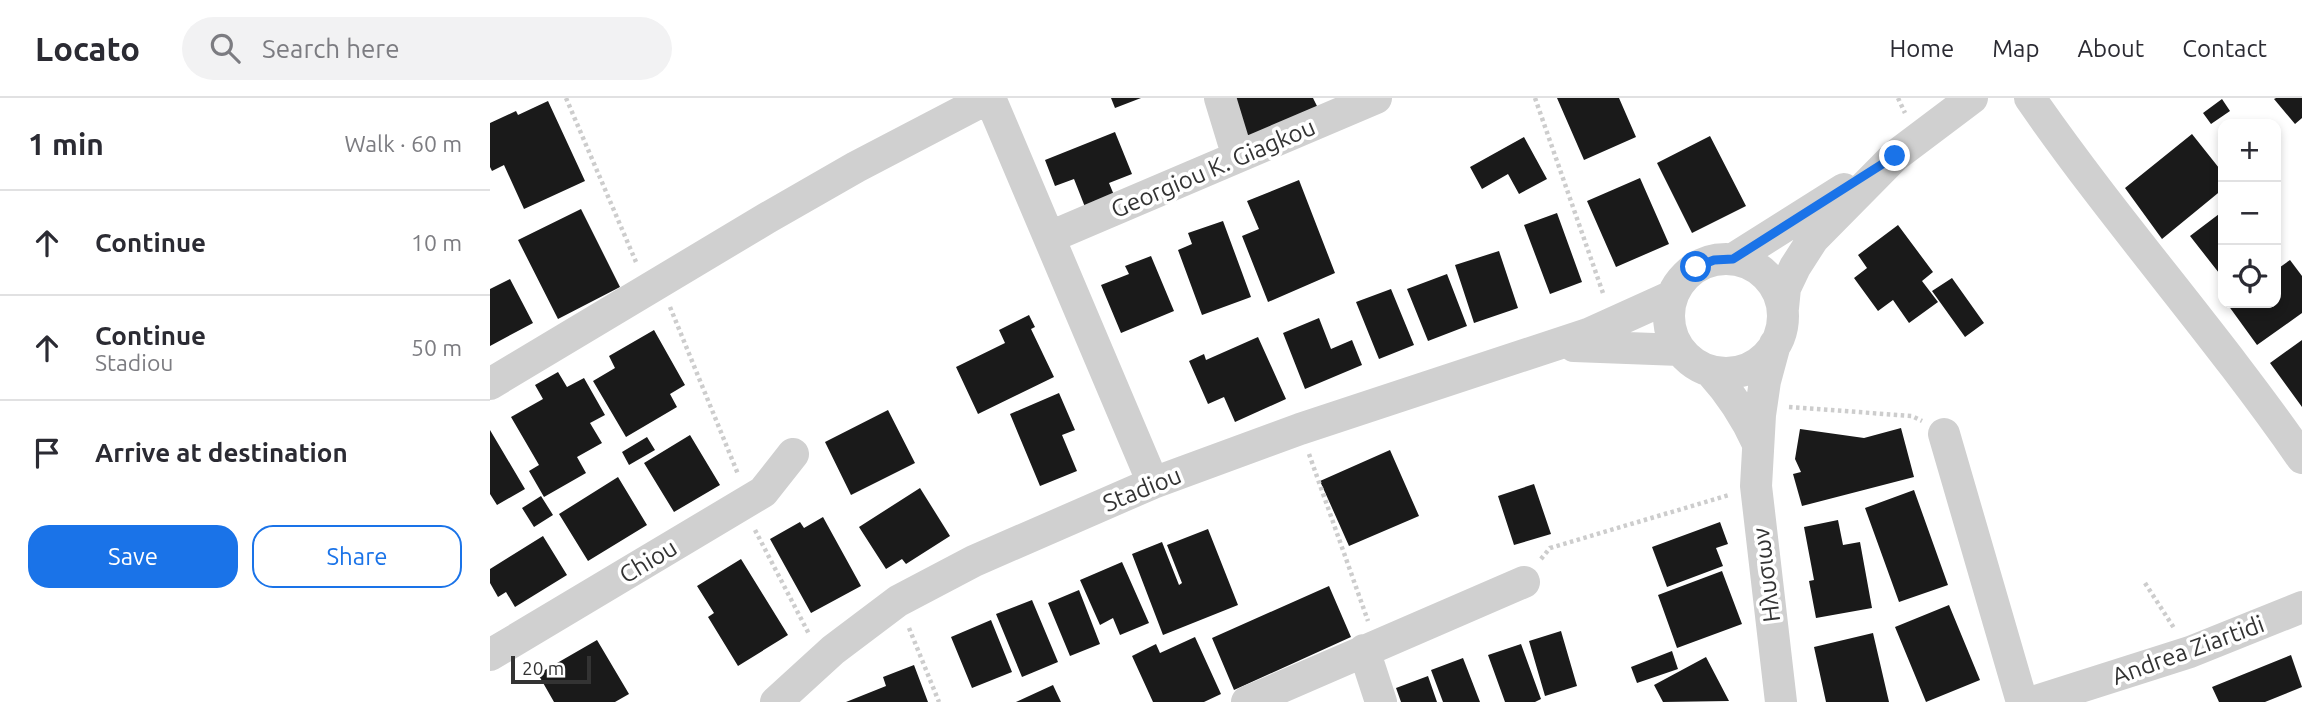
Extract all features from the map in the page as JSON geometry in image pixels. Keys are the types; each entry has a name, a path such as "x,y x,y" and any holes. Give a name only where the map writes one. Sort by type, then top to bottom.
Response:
{"street":[{"path":"490,384 856,167 989,98 1153,482"},
{"path":"1220,98 1238,157"},
{"name":"Georgiou K. Giagkou","path":"1050,237 1377,98"},
{"path":"1733,259 1895,156 1972,98"},
{"path":"2031,98 2070,155 2267,407 2302,458"},
{"path":"1783,308 1777,290 1766,275 1751,264 1733,259 1714,260 1696,267 1682,279 1672,296 1669,314 1671,333 1680,349 1693,363 1710,371 1729,373 1747,369 1763,359 1775,344 1782,327 1785,288 1813,239 1895,156"},
{"name":"Stadiou","path":"776,702 822,660 898,601 974,561 1153,482 1300,429 1588,334 1672,296"},
{"name":"Ηλυσιων","path":"1775,344 1761,405 1756,486 1781,702"},
{"name":"Stadiou","path":"1545,347 1601,345 1680,349"},
{"name":"Ηλυσιων","path":"1710,371 1737,402 1747,418 1759,448"},
{"path":"1944,434 2022,702"},
{"name":"Chiou","path":"490,655 763,492 793,454"},
{"path":"1247,702 1524,582"},
{"name":"Andrea Ziartidi","path":"2033,702 2076,696 2302,607"},
{"path":"1371,647 1381,702"}],"path":[{"path":"566,98 654,285 746,503 822,660"},
{"path":"1535,98 1613,323"},
{"path":"1761,405 1912,416 1944,434"},
{"path":"1300,429 1371,647"},
{"path":"1524,582 1550,548 1756,486"},
{"path":"2145,583 2190,652"},
{"path":"898,601 939,702"}],"building":[{"path":"1111,98 1141,98 1115,108"},
{"path":"1225,98 1313,98 1318,108 1247,143"},
{"path":"1557,98 1619,98 1636,137 1584,160"},
{"path":"2302,98 2302,118 2295,124 2274,99"},
{"path":"2222,99 2230,111 2211,124 2203,113"},
{"path":"548,101 585,181 524,209 504,165 492,171 490,167 490,123 516,111 518,115"},
{"path":"1115,132 1132,174 1109,183 1114,195 1085,207 1074,179 1055,186 1045,160"},
{"path":"2192,134 2218,167 2218,193 2162,239 2125,188"},
{"path":"1710,136 1746,206 1692,233 1657,163"},
{"path":"1524,137 1547,179 1519,194 1508,174 1482,189 1470,167"},
{"path":"1640,178 1669,244 1616,267 1587,201"},
{"path":"1299,180 1335,273 1268,302 1242,236 1259,229 1247,201"},
{"path":"581,209 620,287 558,319 518,240"},
{"path":"1557,213 1582,282 1550,294 1524,225"},
{"path":"2218,215 2218,272 2190,236"},
{"path":"1223,221 1251,297 1202,315 1178,250 1192,244 1188,233"},
{"path":"1898,225 1933,272 1922,281 1938,302 1909,323 1893,300 1878,311 1854,278 1867,268 1858,255"},
{"path":"1499,251 1518,308 1474,323 1455,265"},
{"path":"1151,256 1174,311 1121,333 1101,285 1129,274 1125,266"},
{"path":"2290,260 2302,276 2302,313 2257,345 2230,308 2281,308 2281,266"},
{"path":"1447,274 1467,326 1428,341 1407,289"},
{"path":"1952,278 1984,323 1965,337 1932,291"},
{"path":"510,279 533,323 490,346 490,289"},
{"path":"1391,289 1414,345 1379,359 1356,302"},
{"path":"1029,315 1035,327 1031,329 1054,377 978,414 956,367 1005,343 999,330"},
{"path":"1319,318 1331,349 1352,340 1362,365 1305,389 1283,333"},
{"path":"654,330 685,385 670,394 677,407 626,437 593,381 615,368 609,356"},
{"path":"1258,337 1286,399 1235,422 1224,397 1208,404 1189,361 1204,354 1206,360"},
{"path":"2302,340 2302,407 2270,363"},
{"path":"558,372 567,387 584,378 605,415 590,423 602,443 577,457 586,473 544,497 529,471 539,465 511,417 543,399 535,385"},
{"path":"1059,393 1075,430 1062,435 1077,471 1040,486 1010,414"},
{"path":"888,410 915,463 851,495 825,442"},
{"path":"1901,428 1914,477 1802,506 1793,474 1801,472 1795,459 1800,429 1864,438"},
{"path":"490,430 525,489 497,505 490,494"},
{"path":"690,435 720,485 674,512 644,463"},
{"path":"647,437 655,450 629,465 622,452"},
{"path":"1390,450 1419,516 1349,546 1320,481"},
{"path":"618,477 647,525 588,561 559,514"},
{"path":"1534,484 1551,534 1514,545 1498,496"},
{"path":"920,488 950,536 906,564 902,559 886,569 859,527"},
{"path":"1914,490 1948,585 1899,602 1865,508"},
{"path":"541,496 553,515 534,527 522,508"},
{"path":"823,517 861,586 811,613 770,539 800,522 804,528"},
{"path":"1838,520 1843,545 1860,542 1872,608 1816,618 1809,581 1814,580 1804,527"},
{"path":"1720,522 1728,544 1716,548 1723,566 1667,587 1652,547"},
{"path":"1208,529 1238,605 1163,635 1132,554 1162,542 1179,585 1182,583 1167,545"},
{"path":"543,536 567,575 515,607 506,592 498,597 490,583 490,569"},
{"path":"741,559 788,635 738,666 708,617 714,613 697,586"},
{"path":"1122,562 1149,623 1120,635 1113,618 1100,625 1080,580"},
{"path":"1722,571 1742,624 1677,648 1658,595"},
{"path":"1329,586 1351,637 1234,690 1212,638"},
{"path":"1079,590 1100,644 1070,656 1048,603"},
{"path":"1032,600 1058,662 1022,677 996,614"},
{"path":"1949,605 1980,680 1926,702 1895,627"},
{"path":"991,620 1012,672 972,688 951,637"},
{"path":"1561,631 1577,686 1545,696 1529,641"},
{"path":"1873,633 1889,702 1826,702 1814,647"},
{"path":"1195,637 1221,694 1204,702 1153,702 1132,656 1156,644 1160,653"},
{"path":"597,640 629,694 615,702 554,702 538,674"},
{"path":"1521,644 1541,699 1535,702 1505,702 1488,655"},
{"path":"1672,651 1678,669 1637,683 1631,667"},
{"path":"2291,655 2302,687 2265,702 2219,702 2212,687"},
{"path":"1706,657 1729,701 1663,702 1654,685"},
{"path":"1463,658 1480,702 1443,702 1431,670"},
{"path":"914,665 928,702 846,702 886,686 883,677"},
{"path":"1428,676 1437,702 1401,702 1396,688"},
{"path":"1053,685 1061,702 1016,702"}],"route":[{"path":"1696,267 1714,260 1733,259 1895,156"}]}
